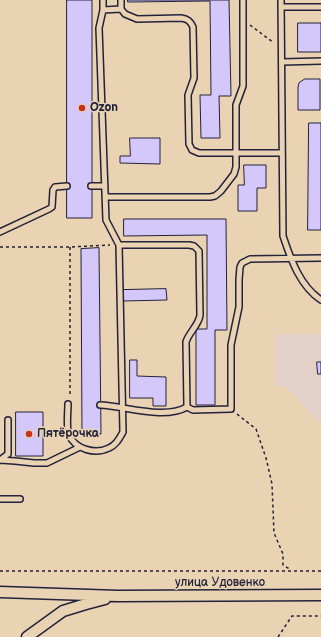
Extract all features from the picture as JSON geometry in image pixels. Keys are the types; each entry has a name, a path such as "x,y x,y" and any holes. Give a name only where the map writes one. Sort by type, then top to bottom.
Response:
{"street":[{"name":"улица Удовенко","path":"0,592 118,596 321,595"},
{"name":"улица Удовенко","path":"27,637 63,612 86,604 118,596"}],"lane":[{"path":"68,404 68,434 75,445 85,450 101,450 109,448 118,441 123,432 119,245 106,220 99,28 103,10 103,0"},
{"path":"121,0 121,9 125,14 137,19 181,18 191,22 193,26 194,78 188,95 190,147 192,150 200,153 282,153"},
{"path":"106,197 215,196 221,191 234,174 236,167 236,106 243,86 243,0"},
{"path":"281,0 283,236 296,271 312,294 321,300"},
{"path":"281,7 321,7"},
{"path":"103,10 121,9"},
{"path":"282,62 321,61"},
{"path":"0,232 52,207 52,190 54,187 67,186"},
{"path":"91,186 105,186"},
{"path":"119,245 189,245 194,246 199,251 200,319 189,334 186,342 187,407"},
{"path":"100,405 122,407 136,411 175,411 187,407 193,410 231,409 231,345 240,307 239,280 240,267 242,263 250,259 321,258"},
{"path":"8,420 8,454 0,460 16,460 34,464 47,463 80,447"},
{"path":"0,499 20,499"}],"path":[{"path":"243,20 282,49"},
{"path":"0,247 119,245"},
{"path":"70,247 70,397"},
{"path":"231,409 256,429 266,458 272,484 274,533 283,554 284,565 293,570"},
{"path":"0,571 321,571"},
{"path":"278,637 292,616 321,616"}],"shaded area":[{"path":"276,334 321,334 321,424 286,387 276,386"}],"building":[{"path":"67,0 92,0 92,218 67,218"},
{"path":"128,0 229,0 231,96 219,96 220,138 201,138 200,95 211,95 210,1 128,2"},
{"path":"298,23 321,23 321,52 298,52"},
{"path":"305,79 320,79 320,110 298,110 298,87 299,83"},
{"path":"309,123 321,123 321,230 308,230"},
{"path":"130,138 160,138 160,164 120,163 120,156 130,156"},
{"path":"244,165 266,165 266,188 257,188 257,211 238,211 238,185 244,185"},
{"path":"124,219 226,219 227,330 215,330 215,405 196,405 196,329 207,329 207,235 124,236"},
{"path":"99,248 101,434 82,434 81,249"},
{"path":"166,289 167,300 123,301 123,290"},
{"path":"130,360 137,360 137,376 166,377 166,406 153,406 153,398 130,398"},
{"path":"317,362 321,362 321,374 318,374"},
{"name":"Пятёрочка","path":"16,412 43,412 43,456 16,456"}],"place":[{"name":"Ozon","path":"82,108"},
{"name":"Пятёрочка","path":"29,434"}]}
